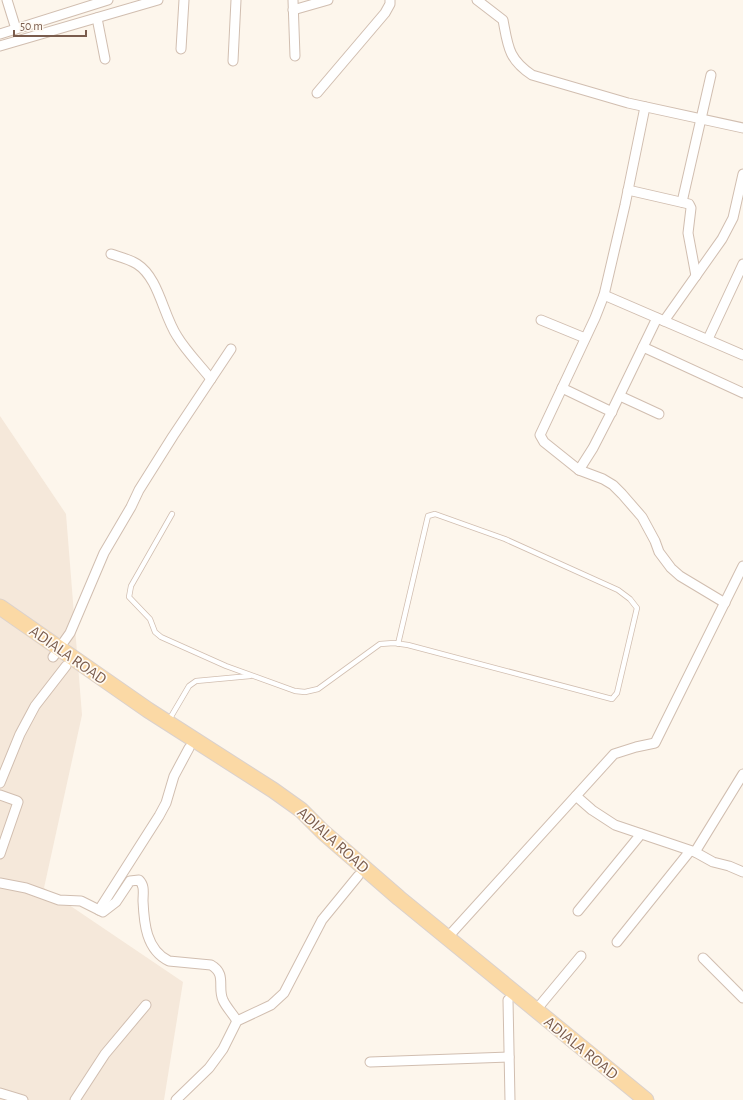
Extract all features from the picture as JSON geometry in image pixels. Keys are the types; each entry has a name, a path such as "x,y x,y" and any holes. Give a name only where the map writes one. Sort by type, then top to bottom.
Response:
{"main road":[{"name":"ADIALA ROAD","path":"0,607 56,653 66,666 142,718 267,798 295,818 316,840 392,906 508,1000 637,1100"},
{"name":"ADIALA ROAD","path":"0,620 168,723 267,786 301,810 323,832 399,898 646,1100"}],"street":[{"path":"7,0 16,29"},
{"path":"0,34 82,4 108,0"},
{"path":"0,46 158,0"},
{"path":"181,49 184,0"},
{"path":"233,61 236,0"},
{"path":"293,0 295,56"},
{"path":"293,10 328,0"},
{"path":"318,93 378,23 385,13 390,0"},
{"path":"477,0 503,20 508,47 520,68 532,75 587,92 645,107 743,128"},
{"path":"97,18 105,59"},
{"path":"682,202 711,75"},
{"path":"645,107 604,296 540,435 544,442 579,470 603,479 613,485 642,517 655,541 659,552 671,568 680,576 725,603"},
{"path":"579,470 593,448 612,412 643,347 661,319 696,276 729,227 733,218 743,174"},
{"path":"628,190 689,204 691,208 688,233 689,244 696,276"},
{"path":"112,254 138,264 146,273 156,288 169,322 177,336 211,379"},
{"path":"708,339 743,264"},
{"path":"604,296 743,355"},
{"path":"541,320 585,338"},
{"path":"643,347 743,393"},
{"path":"56,653 70,633 104,553 131,507 139,490 231,349"},
{"path":"562,388 612,412"},
{"path":"620,396 659,414"},
{"path":"447,938 614,754 655,743 743,566"},
{"path":"0,783 20,734 35,706 66,666"},
{"path":"99,910 159,816 166,802 174,776 189,748"},
{"path":"617,942 692,852 743,774"},
{"path":"0,795 18,802 0,854"},
{"path":"576,796 592,810 615,825 743,872"},
{"path":"578,911 641,834"},
{"path":"176,1100 209,1068 223,1049 237,1021 271,1005 284,993 322,920 358,876"},
{"path":"0,883 26,888 59,900 81,900 103,912 116,902 130,881 134,879 139,880 144,889 143,902 147,936 150,942 158,953 169,961 211,965 215,967 221,977 222,998 237,1021"},
{"path":"536,1010 581,956"},
{"path":"703,958 743,998"},
{"path":"508,1000 510,1100"},
{"path":"75,1100 105,1054 146,1005"},
{"path":"370,1062 509,1057"},
{"path":"0,1092 16,1099"}],"lane":[{"path":"172,514 131,586 129,597 150,619 155,632 161,637 226,666 295,691 305,692 318,689 380,644 398,644 408,645 612,699 617,693 637,608 630,599 618,590 505,539 434,514 428,516 398,644"},
{"path":"168,723 189,686 196,681 252,676"}],"shaded area":[{"path":"0,416 66,514 82,715 44,888 183,982 164,1100 0,1100"}]}
